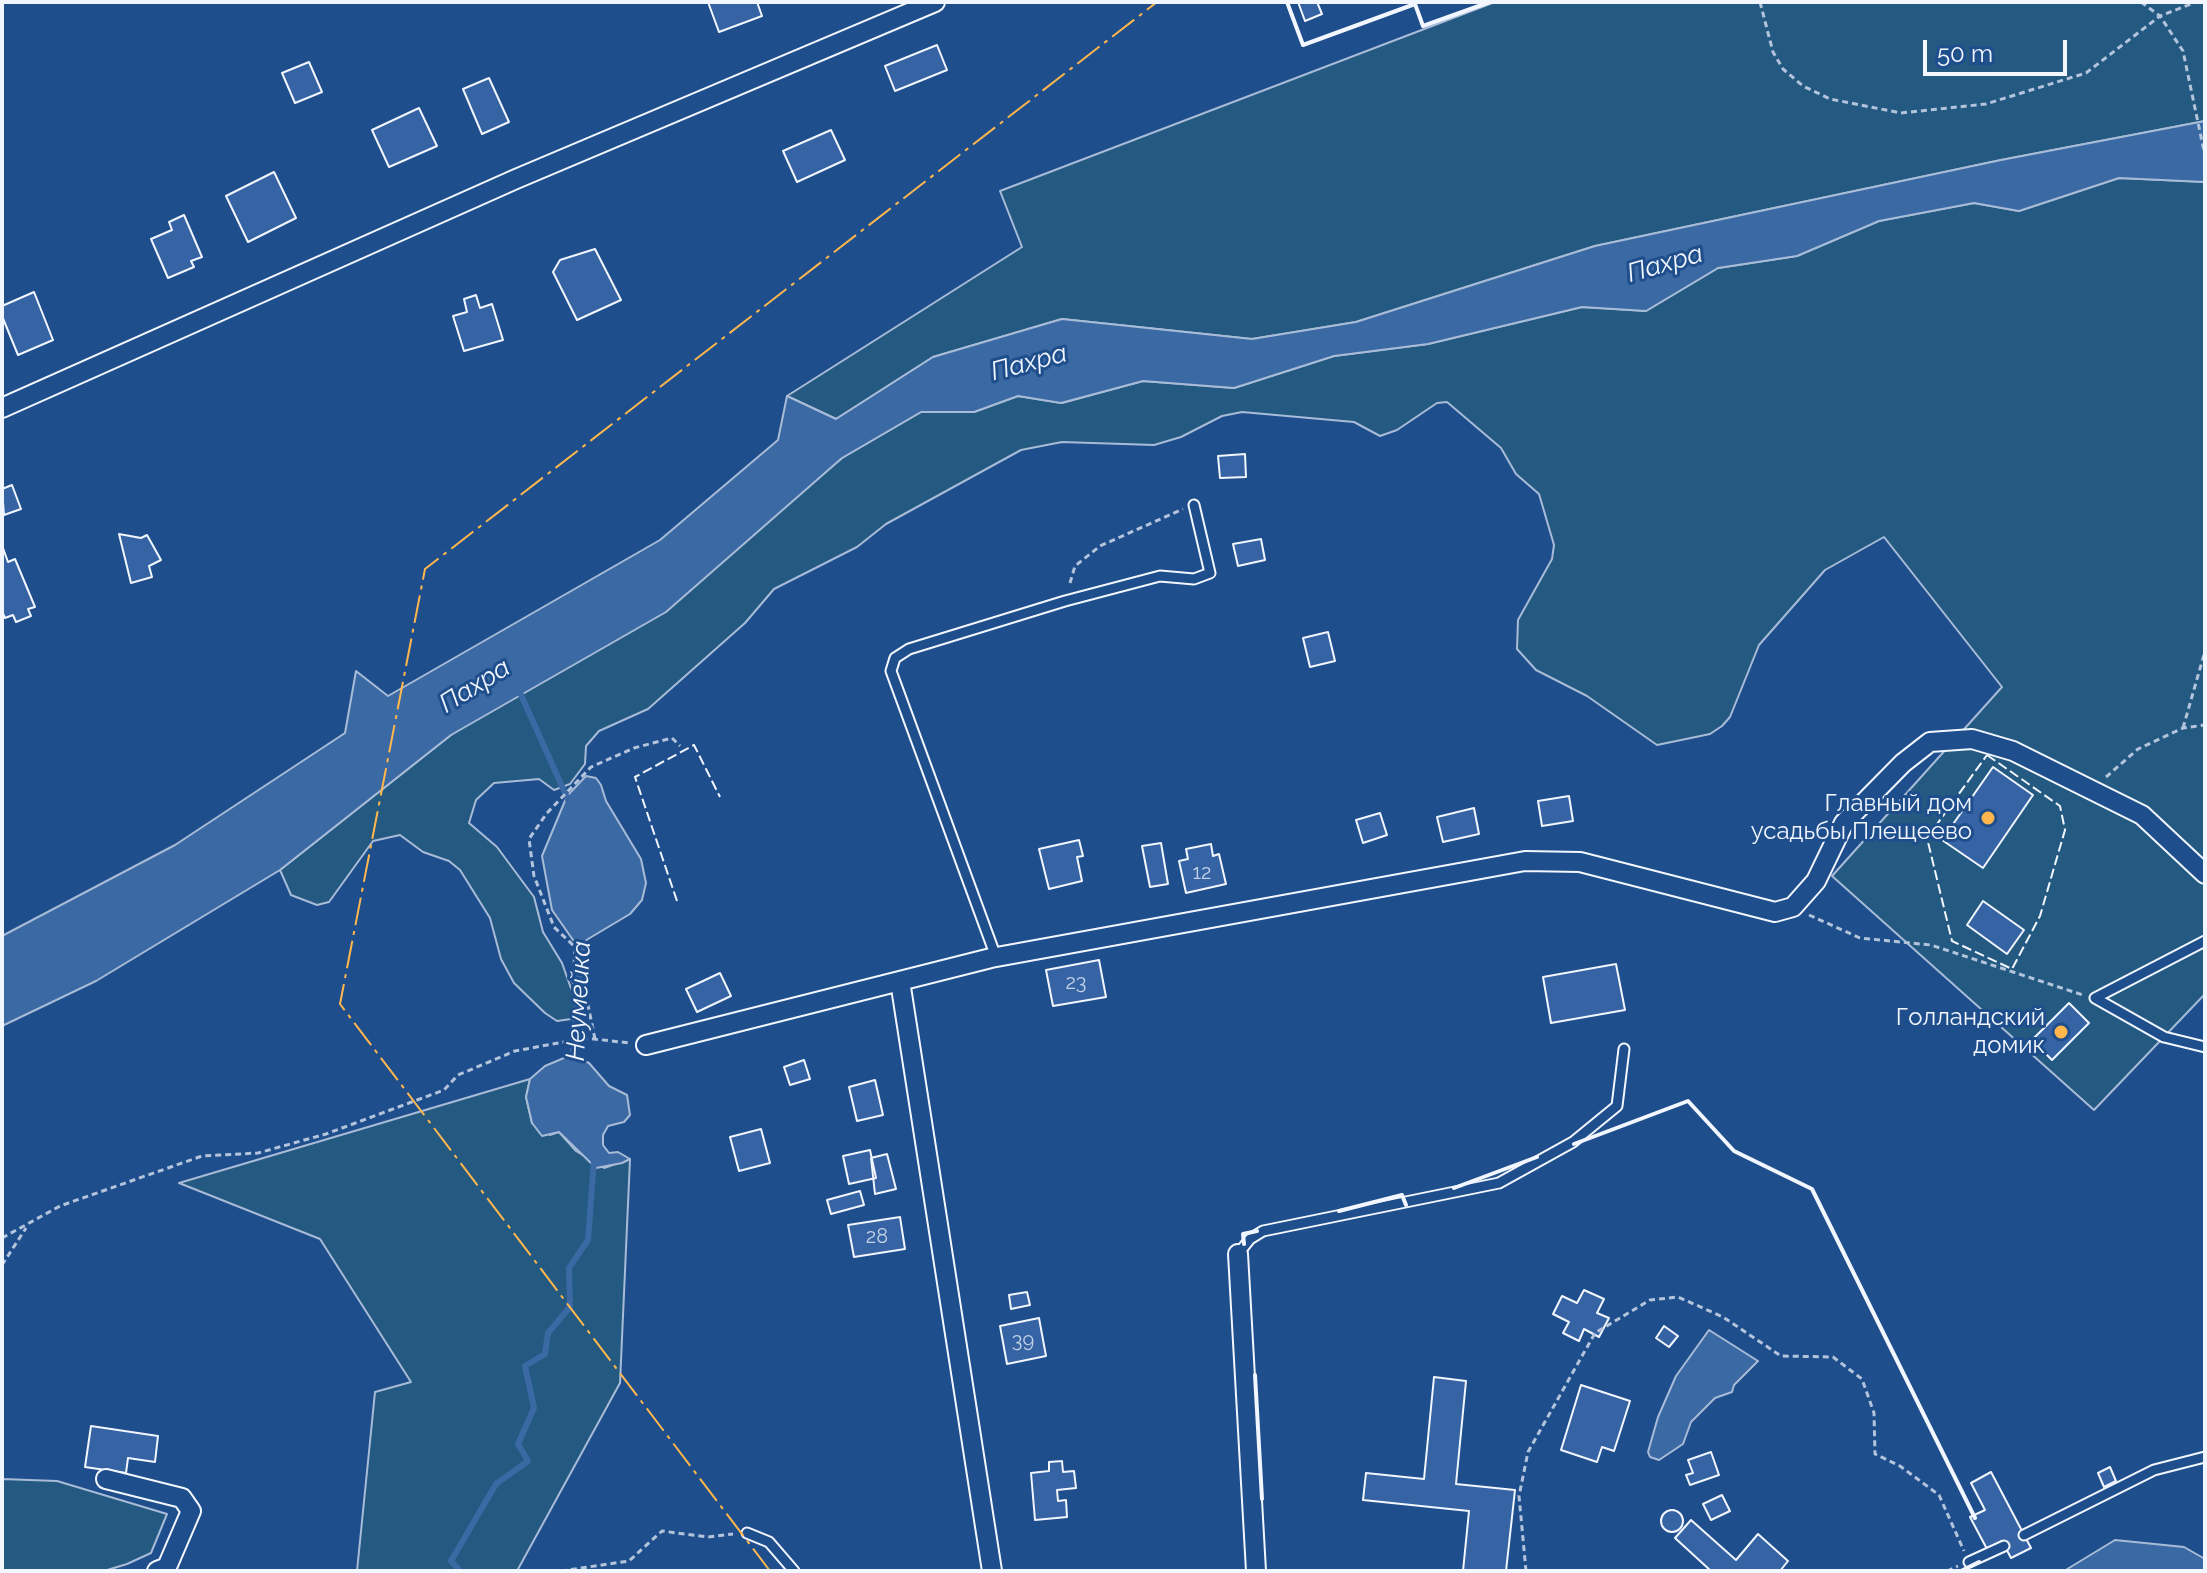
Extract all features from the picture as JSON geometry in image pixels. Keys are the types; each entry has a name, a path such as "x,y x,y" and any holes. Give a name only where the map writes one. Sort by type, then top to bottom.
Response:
{"street":[{"path":"2,408 501,185 935,2"},
{"path":"646,1045 996,957 1525,861 1580,862 1775,912 1793,907 1816,881 1844,823 1903,763 1930,742 1972,739 2013,751 2142,815 2205,874"},
{"path":"900,981 992,1571"},
{"path":"1238,1254 1256,1571"},
{"path":"106,1479 182,1498 191,1511 167,1567 157,1571"}],"lane":[{"path":"996,957 891,671 895,658 909,649 1065,601 1160,576 1194,579 1210,573 1194,505"},
{"path":"2095,998 2205,941"},
{"path":"2095,998 2164,1037 2205,1047"},
{"path":"1238,1254 1250,1239 1263,1231 1499,1183 1573,1142 1617,1106 1624,1049"},
{"path":"2024,1535 2154,1470 2205,1457"},
{"path":"747,1533 769,1542 794,1571"},
{"path":"1969,1562 2004,1546"}],"path":[{"path":"1760,2 1773,52 1783,69 1803,86 1830,99 1901,113 1986,104 2086,73 2160,16 2196,2"},
{"path":"2141,2 2160,16 2183,51 2205,156"},
{"path":"1065,601 1075,566 1100,546 1194,505"},
{"path":"2183,728 2205,651"},
{"path":"2092,790 2138,749 2183,728 2205,725"},
{"path":"595,1039 588,1005 573,982 575,947 554,927 534,876 529,839 547,813 591,767 634,748 672,738 680,746"},
{"path":"1793,907 1860,938 1931,945 2051,987 2095,998"},
{"path":"2,1238 60,1206 202,1156 258,1153 326,1134 444,1090 458,1075 515,1051 585,1038 646,1045"},
{"path":"2,1265 27,1226"},
{"path":"1526,1571 1519,1496 1528,1452 1595,1333 1650,1300 1678,1297 1723,1317 1781,1356 1833,1357 1862,1379 1874,1413 1875,1454 1900,1466 1939,1495 1969,1562"},
{"path":"561,1571 629,1561 662,1531 708,1537 747,1533"}],"shaded area":[{"path":"1495,2 2205,2 2205,121 2001,160 1595,246 1356,322 1252,339 1062,319 933,357 836,419 787,396 1022,247 1000,191"},
{"path":"2119,178 2205,182 2205,994 2094,1110 1832,876 2002,687 1884,537 1825,570 1759,645 1730,717 1722,726 1710,734 1657,745 1587,696 1536,670 1517,649 1518,620 1552,559 1554,545 1539,494 1516,474 1501,448 1447,402 1437,403 1397,430 1380,436 1354,422 1242,412 1222,416 1181,437 1154,445 1062,442 1021,450 886,524 857,547 774,589 745,623 648,709 599,731 586,746 585,764 570,784 554,790 539,779 494,783 476,800 469,823 497,847 534,897 543,932 562,963 578,1008 571,1019 557,1021 514,983 501,959 490,918 460,870 449,861 423,852 400,835 373,841 329,902 317,905 291,895 280,870 451,735 764,523 842,458 921,412 974,412 1018,396 1062,403 1143,381 1234,388 1334,356 1428,344 1582,307 1646,311 1718,268 1797,256 1879,221 1974,203 2019,211"},
{"path":"530,1079 526,1097 532,1123 550,1135 559,1132 576,1151 604,1168 630,1159 620,1383 517,1571 357,1571 375,1392 411,1382 320,1239 179,1183"},
{"path":"2,1479 57,1481 167,1514 151,1553 127,1564 104,1571 2,1571"}],"water":[{"name":"Пахра","path":"2205,121 2205,182 2119,178 2019,211 1974,203 1879,221 1797,256 1718,268 1646,311 1582,307 1428,344 1334,356 1234,388 1143,381 1061,403 1018,396 974,412 921,412 842,458 666,612 451,735 280,870 96,981 2,1026 2,936 175,845 345,733 356,671 388,696 660,540 778,440 787,396 836,419 933,357 1062,319 1252,339 1356,322 1595,246 2001,160"},
{"path":"586,776 596,778 601,785 606,801 641,859 646,883 642,900 630,914 583,942 573,940 552,910 542,856 567,796"},
{"path":"571,1055 589,1063 609,1086 627,1095 630,1115 624,1122 608,1126 603,1135 603,1145 609,1153 618,1152 630,1159 596,1168 559,1132 542,1136 532,1123 526,1097 530,1079 545,1066"},
{"path":"1709,1330 1758,1361 1734,1385 1732,1392 1715,1398 1691,1422 1683,1444 1659,1460 1650,1457 1648,1452 1658,1417 1676,1376"},
{"path":"2115,1540 2184,1547 2205,1559 2205,1571 2064,1571"}],"building":[{"path":"708,2 757,2 762,16 719,32"},
{"path":"1298,2 1317,2 1322,14 1305,21"},
{"path":"937,45 947,70 895,91 885,66"},
{"path":"309,62 322,92 295,103 282,73"},
{"path":"489,78 509,122 482,134 463,89"},
{"path":"419,108 437,146 389,167 372,130"},
{"path":"831,130 845,160 797,182 783,151"},
{"path":"274,172 296,218 248,242 226,196"},
{"path":"184,215 202,257 191,261 194,267 168,278 151,239 172,230 169,222"},
{"path":"595,249 621,300 577,320 553,272 560,260"},
{"path":"34,292 53,340 18,355 2,316 2,306"},
{"path":"476,295 480,308 492,304 503,340 464,351 453,316 467,312 464,299"},
{"path":"1245,454 1246,477 1220,478 1218,456"},
{"path":"12,485 21,509 4,515 2,489"},
{"path":"119,534 141,538 147,535 161,560 149,566 152,577 131,583"},
{"path":"1261,539 1265,560 1238,566 1233,544"},
{"path":"3,548 8,562 15,559 35,607 28,609 31,616 16,622 13,615 5,618 2,611"},
{"path":"1328,632 1335,661 1310,667 1303,638"},
{"name":"Главный дом усадьбы Плещеево","path":"1993,767 2033,795 1983,868 1942,840"},
{"path":"1569,796 1573,821 1542,826 1538,801"},
{"path":"1474,808 1479,834 1443,842 1437,817"},
{"path":"1380,813 1387,835 1363,843 1356,820"},
{"path":"1079,840 1083,856 1077,857 1082,881 1049,889 1039,849"},
{"path":"1161,843 1168,884 1150,887 1142,846"},
{"path":"1211,844 1213,856 1219,854 1226,884 1186,893 1179,861 1188,859 1186,849"},
{"path":"1983,901 2024,930 2007,954 1967,925"},
{"path":"1099,960 1106,997 1053,1006 1046,970"},
{"path":"1616,964 1625,1010 1551,1023 1543,977"},
{"path":"720,973 731,996 697,1012 686,989"},
{"name":"Голландский домик","path":"2069,1003 2089,1023 2052,1060 2032,1040"},
{"path":"804,1060 810,1079 790,1085 784,1067"},
{"path":"875,1080 883,1115 857,1121 849,1087"},
{"path":"761,1129 770,1163 739,1171 730,1137"},
{"path":"870,1150 876,1178 849,1184 843,1156"},
{"path":"887,1154 896,1189 875,1194 871,1158"},
{"path":"860,1191 864,1205 831,1214 827,1200"},
{"path":"900,1217 905,1249 854,1257 848,1225"},
{"path":"1584,1290 1604,1299 1597,1313 1609,1318 1599,1337 1584,1329 1579,1341 1563,1333 1569,1322 1553,1314 1562,1296 1577,1303"},
{"path":"1027,1292 1030,1305 1011,1309 1009,1295"},
{"path":"1039,1318 1046,1356 1007,1364 1000,1326"},
{"path":"1664,1326 1678,1336 1669,1347 1656,1338"},
{"path":"1434,1377 1466,1381 1456,1484 1515,1490 1506,1571 1463,1571 1469,1511 1363,1500 1366,1473 1424,1479"},
{"path":"1581,1385 1630,1401 1614,1451 1602,1447 1597,1462 1561,1450"},
{"path":"91,1426 158,1436 155,1462 128,1458 126,1473 85,1467"},
{"path":"1711,1452 1719,1475 1690,1485 1686,1475 1693,1473 1688,1460"},
{"path":"1062,1461 1063,1472 1074,1471 1076,1488 1057,1490 1058,1501 1066,1500 1067,1517 1035,1520 1031,1473 1049,1471 1049,1462"},
{"path":"2110,1467 2116,1481 2104,1487 2098,1473"},
{"path":"1991,1472 2031,1548 2011,1558 2002,1541 1987,1549 1970,1517 1985,1510 1971,1483"},
{"path":"1722,1495 1730,1511 1711,1520 1703,1504"},
{"path":"1668,1510 1676,1510 1683,1521 1676,1532 1668,1532 1661,1525 1661,1517"},
{"path":"1691,1520 1736,1560 1758,1534 1788,1561 1780,1571 1711,1571 1675,1538"}],"waterway":[{"name":"Неумейка","path":"518,688 569,802"},
{"name":"Неумейка","path":"572,1059 583,935"},
{"name":"Неумейка","path":"460,1571 451,1561 496,1484 528,1461 518,1444 534,1408 525,1366 545,1354 548,1333 570,1307 569,1268 588,1240 594,1160"}],"fence":[{"path":"677,901 635,777 694,745 720,797"},
{"path":"1987,755 2060,806 2065,830 2040,916 2012,969 1952,941 1927,838 1987,755"}],"wall":[{"path":"1287,2 1303,45 1415,4 1423,26 1490,2"},
{"path":"1574,1144 1688,1101 1734,1151 1812,1189 1975,1518"},
{"path":"1454,1188 1537,1157"},
{"path":"1339,1211 1402,1195 1406,1205"},
{"path":"1244,1244 1243,1234 1257,1231"},
{"path":"1255,1375 1262,1499"},
{"path":"1961,1571 1979,1562"}],"power":[{"path":"770,1571 340,1004 425,569 1157,2"}],"place":[{"name":"Главный дом усадьбы Плещеево","path":"1988,818"},
{"name":"Голландский домик","path":"2061,1032"}]}
